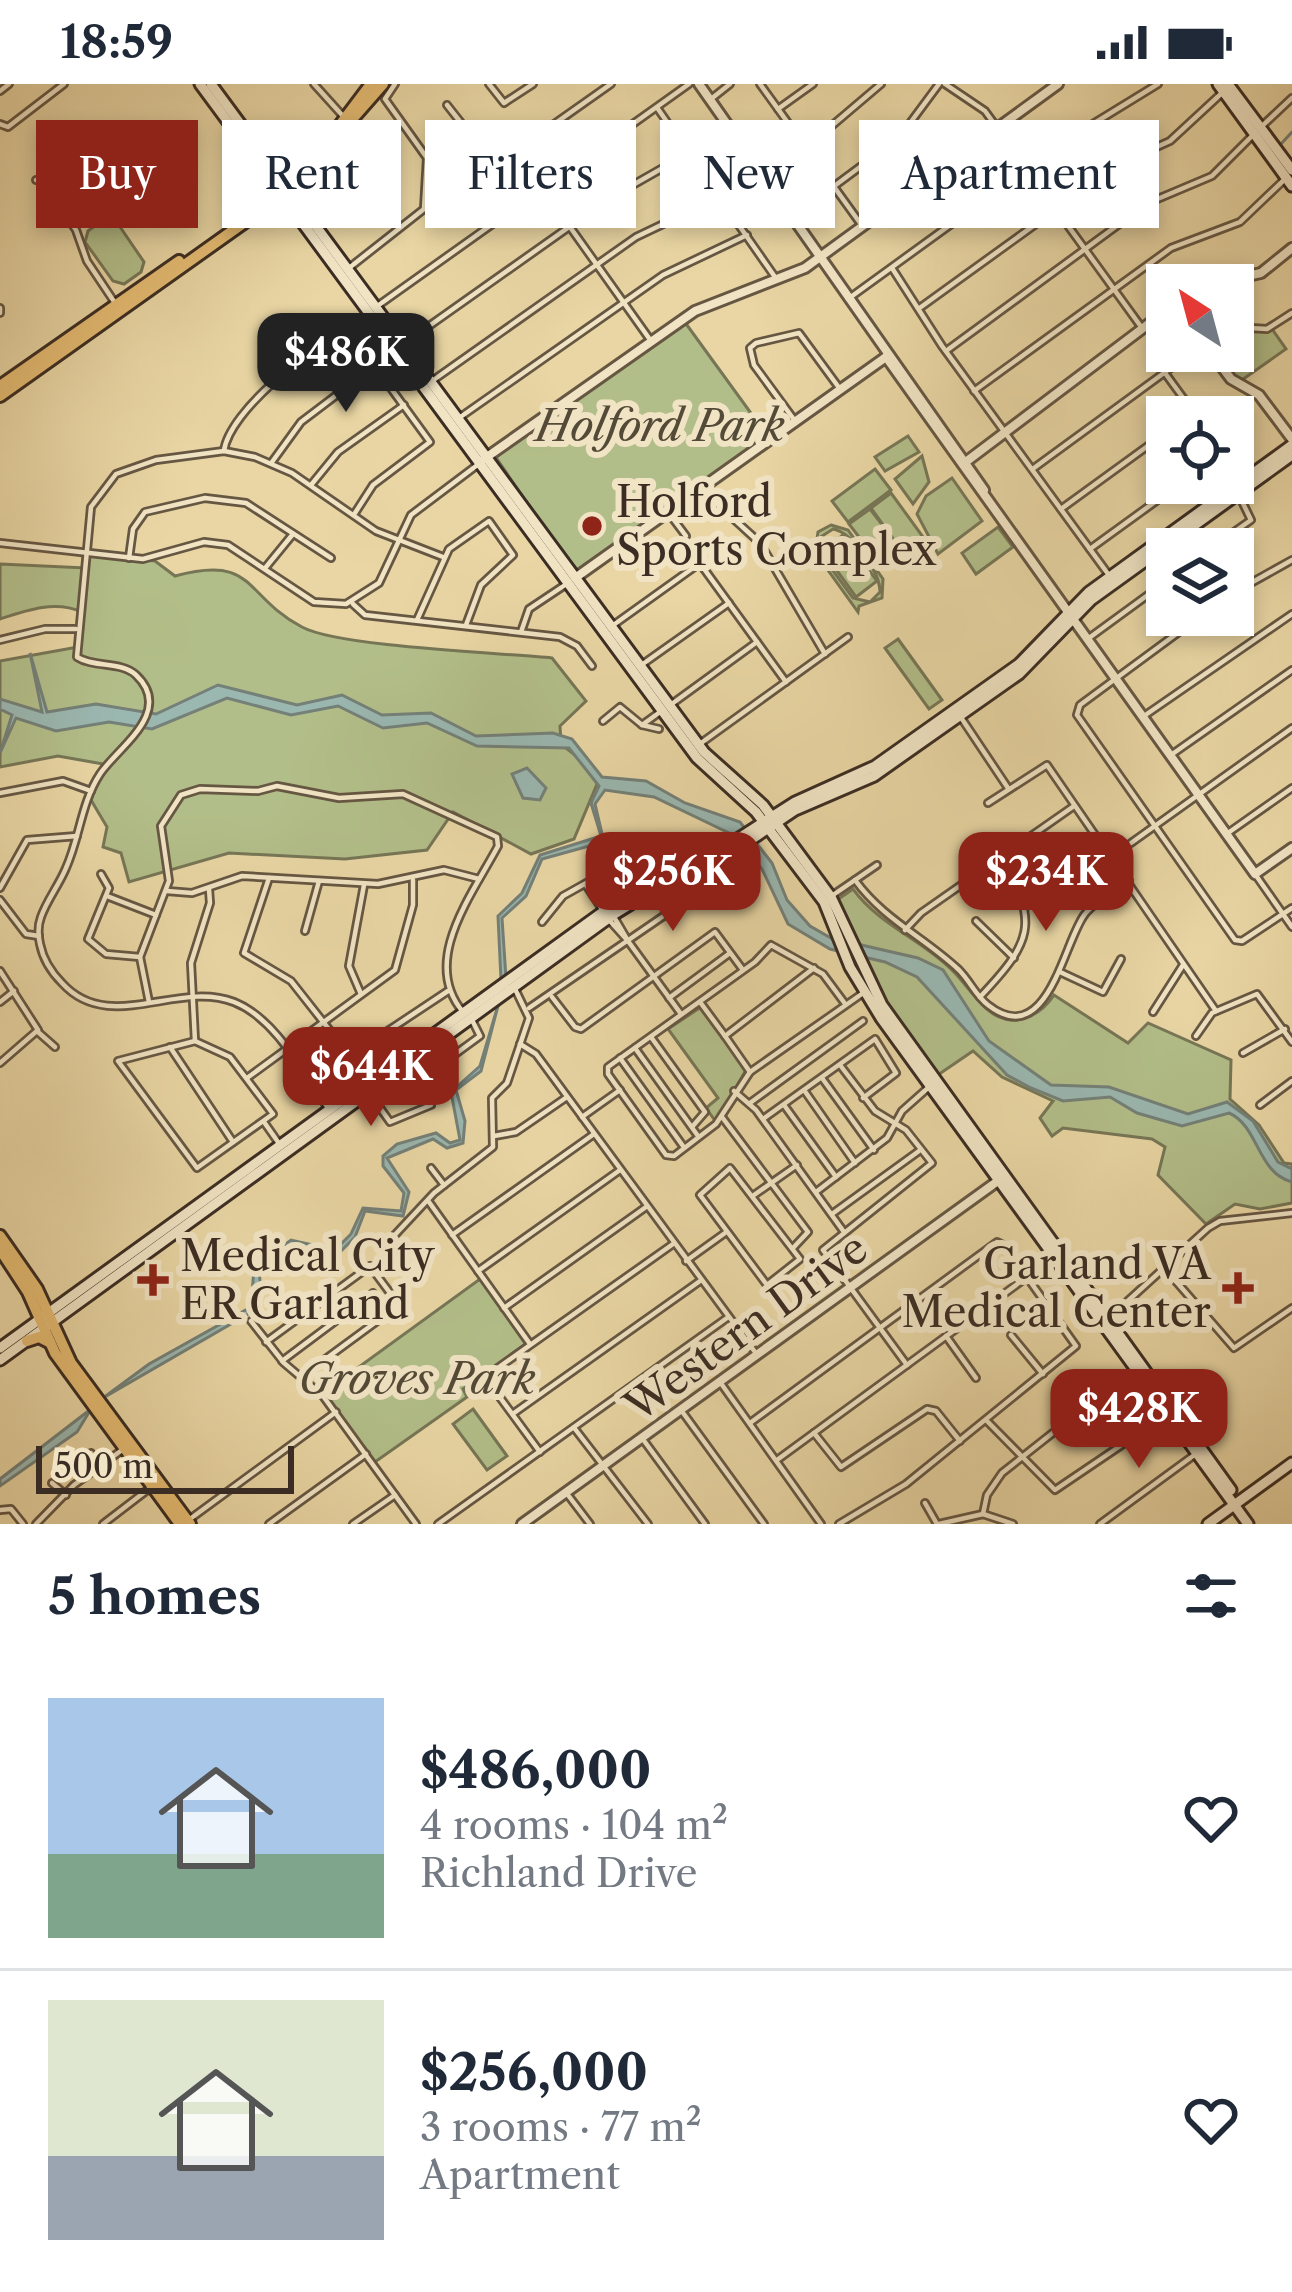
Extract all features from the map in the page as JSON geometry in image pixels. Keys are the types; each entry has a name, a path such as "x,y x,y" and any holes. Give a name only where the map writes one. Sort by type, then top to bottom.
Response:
{"main road":[{"path":"200,84 229,120"},
{"path":"211,84 236,120"},
{"path":"348,119 371,84"},
{"path":"1226,86 1290,178"},
{"path":"348,119 383,90"},
{"path":"0,396 231,228"},
{"path":"314,228 695,747 827,899 867,990 1251,1524"},
{"path":"0,386 65,345"},
{"path":"1254,477 1292,442"},
{"path":"1254,480 1292,455"},
{"path":"0,1360 63,1303 405,1066 657,876 735,845 897,755 1006,678 1070,613 1219,504"},
{"path":"0,1348 46,1321 197,1211"},
{"path":"0,1236 84,1386"},
{"path":"0,1249 48,1306 63,1303"},
{"path":"42,1300 49,1342"},
{"path":"27,1340 39,1337 49,1342 185,1523"},
{"path":"1212,1524 1292,1467"}],"street":[{"path":"0,91 9,84"},
{"path":"0,124 8,127 64,84"},
{"path":"314,84 348,119"},
{"path":"346,271 424,209 427,158 383,90 395,84"},
{"path":"489,84 504,104 533,84"},
{"path":"560,120 611,84"},
{"path":"636,122 689,84"},
{"path":"699,84 886,357 1292,927"},
{"path":"709,100 730,84"},
{"path":"760,84 786,120"},
{"path":"778,109 813,84"},
{"path":"835,123 881,84"},
{"path":"835,185 899,138 942,84 979,104 992,120"},
{"path":"1009,120 1058,84"},
{"path":"1103,120 1158,84"},
{"path":"1159,144 1180,134 1226,86"},
{"path":"946,351 1148,203 1212,176 1292,98"},
{"path":"447,105 459,120"},
{"path":"657,107 666,120"},
{"path":"974,391 1182,242 1240,222 1290,178"},
{"path":"835,191 859,222"},
{"path":"429,383 660,223"},
{"path":"75,228 85,257 117,308"},
{"path":"374,308 488,228"},
{"path":"272,462 302,422 567,228"},
{"path":"571,228 651,341"},
{"path":"742,228 777,282"},
{"path":"0,543 151,559 214,542 239,548 314,602 352,602 379,583 396,539 416,511 485,459 705,306 777,282 859,228"},
{"path":"847,300 947,228"},
{"path":"921,308 1031,228"},
{"path":"1069,228 1142,328"},
{"path":"456,420 676,268 747,235"},
{"path":"1254,275 1292,248"},
{"path":"892,268 974,391 1112,580"},
{"path":"1254,328 1267,329 1292,314"},
{"path":"963,464 1146,325"},
{"path":"224,451 228,435 265,391 346,332 430,442 373,485 354,515"},
{"path":"795,422 751,361 755,344 800,333 841,389"},
{"path":"521,632 529,609 886,357"},
{"path":"1032,469 1165,372 1180,396"},
{"path":"1226,372 1259,395 1292,442"},
{"path":"311,485 338,452 404,405"},
{"path":"1061,509 1146,447"},
{"path":"332,1114 286,1050 244,1007 192,993 128,1007 84,1001 48,966 39,936 41,918 100,773 141,730 147,699 132,672 77,657 91,507 116,475 184,454 224,451 272,462 396,539 443,557"},
{"path":"701,489 760,543 825,654"},
{"path":"129,558 133,529 145,512 205,498 246,503 331,558"},
{"path":"1090,549 1152,504"},
{"path":"1240,528 1251,520 1247,504"},
{"path":"668,512 786,682"},
{"path":"417,620 443,557 486,520 513,555 482,585 466,626"},
{"path":"266,568 293,534"},
{"path":"1254,581 1292,560"},
{"path":"608,629 700,563"},
{"path":"1088,638 1146,596"},
{"path":"352,602 361,614 570,641 592,666"},
{"path":"637,668 729,603"},
{"path":"1144,716 1292,614"},
{"path":"0,640 45,628 76,629"},
{"path":"1173,636 1076,711 1238,942 1292,908"},
{"path":"695,747 848,637"},
{"path":"642,725 757,643"},
{"path":"1171,755 1292,670"},
{"path":"603,721 620,707 642,725 659,729"},
{"path":"958,712 1008,788"},
{"path":"1131,843 1292,728"},
{"path":"988,802 1044,764 1216,1010"},
{"path":"0,793 63,782 92,790"},
{"path":"149,1002 140,957 167,891 163,817 177,798 200,789 258,791 278,786 339,798 403,794 432,802 498,840 452,935 448,991 480,1036 417,1082"},
{"path":"1227,834 1292,788"},
{"path":"905,930 921,913 1076,805"},
{"path":"0,889 27,840 77,836"},
{"path":"1255,874 1292,848"},
{"path":"542,922 563,896 638,854"},
{"path":"980,997 1014,958 1028,914 999,859"},
{"path":"827,899 877,865"},
{"path":"167,891 184,894 231,878 364,884 444,870 480,880"},
{"path":"101,874 107,896 88,939 106,954 140,957"},
{"path":"1065,876 1089,909"},
{"path":"269,878 244,953 292,981 353,1058 448,991"},
{"path":"247,1078 399,963 414,898 412,878"},
{"path":"855,880 878,910 958,969 980,997 999,1011 1026,1012 1060,973 1089,909 1129,881"},
{"path":"304,931 319,881"},
{"path":"361,994 349,966 364,884"},
{"path":"588,884 681,1015"},
{"path":"195,1041 193,952 210,903 208,887"},
{"path":"107,896 156,915"},
{"path":"0,900 26,934 39,936"},
{"path":"529,1008 552,997 672,909 675,901"},
{"path":"976,921 1014,958"},
{"path":"552,997 578,1030 716,932 743,970"},
{"path":"846,1005 814,968 771,945 608,1070 666,1155 700,1138 722,1117 750,1072 846,1005 867,990"},
{"path":"669,998 730,953"},
{"path":"1060,973 1103,992 1121,959"},
{"path":"1153,1012 1183,965"},
{"path":"725,1036 814,968"},
{"path":"0,971 55,1047"},
{"path":"511,984 529,1008"},
{"path":"0,1002 14,991"},
{"path":"1196,1036 1216,1010 1257,994 1292,1042"},
{"path":"699,1002 750,1072"},
{"path":"392,1238 427,1200 489,1152 494,1136 492,1098 507,1083 529,1008"},
{"path":"750,1102 863,1021"},
{"path":"0,1063 37,1028"},
{"path":"1243,1053 1285,1029"},
{"path":"650,1037 705,1112 692,1127"},
{"path":"763,1119 875,1039 896,1072 863,1098"},
{"path":"195,1041 221,1049 273,1114 197,1168 119,1058 170,1047 195,1041"},
{"path":"520,1044 532,1050 758,1357"},
{"path":"170,1047 234,1143"},
{"path":"635,1048 700,1138"},
{"path":"620,1058 685,1148"},
{"path":"840,1065 863,1098 921,1149 932,1169 823,1250 907,1365"},
{"path":"405,1066 417,1082 431,1103 390,1122 375,1101 405,1066"},
{"path":"822,1078 874,1150"},
{"path":"1259,1105 1292,1081"},
{"path":"816,1192 874,1150 933,1084"},
{"path":"582,1118 620,1090"},
{"path":"804,1090 855,1163"},
{"path":"734,1091 750,1102 844,1232"},
{"path":"494,1136 516,1132 567,1097"},
{"path":"784,1105 836,1177"},
{"path":"722,1117 808,1232 793,1248"},
{"path":"264,1122 283,1149"},
{"path":"452,1235 594,1134"},
{"path":"832,1214 921,1149"},
{"path":"754,1196 797,1165"},
{"path":"431,1168 444,1186"},
{"path":"733,1168 800,1261 767,1286 726,1232 700,1195 733,1168"},
{"path":"478,1271 620,1170"},
{"name":"Western Drive","path":"527,1522 1000,1180"},
{"path":"427,1200 530,1344"},
{"path":"504,1308 646,1207"},
{"path":"1102,1322 1220,1221 1292,1213"},
{"path":"686,1261 726,1232"},
{"path":"750,1423 1000,1241 1076,1343 906,1484 839,1524"},
{"path":"540,1452 485,1377 673,1244"},
{"path":"777,1460 1055,1257"},
{"path":"266,1342 370,1266 399,1305 301,1377"},
{"path":"1167,1271 1234,1348 1292,1309"},
{"path":"512,1414 700,1281"},
{"path":"282,1360 374,1293"},
{"path":"438,1524 727,1318"},
{"path":"251,1322 336,1412 416,1524"},
{"path":"1011,1335 1043,1374"},
{"path":"946,1336 976,1378"},
{"path":"983,1514 994,1481 1137,1368"},
{"path":"720,1382 821,1524"},
{"path":"814,1433 842,1467 927,1409 936,1411 960,1441"},
{"path":"681,1410 764,1524"},
{"path":"986,1420 1051,1489 1065,1487 1170,1411"},
{"path":"185,1523 336,1412"},
{"path":"574,1427 647,1524"},
{"path":"642,1438 706,1524"},
{"path":"36,1524 128,1446"},
{"path":"1100,1524 1200,1451"},
{"path":"91,1453 100,1466"},
{"path":"269,1524 366,1454"},
{"path":"52,1483 66,1495"},
{"path":"103,1524 156,1484"},
{"path":"567,1493 590,1524"},
{"path":"353,1524 395,1495"},
{"path":"925,1503 938,1524 983,1514 1013,1524"},
{"path":"0,1510 11,1509 22,1524"}],"green space":[{"path":"121,228 144,262 141,272 124,284 113,281 85,242 88,231"},
{"name":"Holford Park","path":"684,321 769,438 574,572 495,456"},
{"path":"1254,329 1272,329 1286,349 1254,371"},
{"path":"1231,372 1253,372 1239,382"},
{"path":"908,436 919,452 885,471 875,457"},
{"path":"922,456 929,482 913,504 895,479"},
{"path":"875,469 891,490 848,522 832,501"},
{"path":"952,478 982,521 938,554 917,514 926,496"},
{"path":"891,493 923,537 882,567 849,524 870,509 894,540 871,508"},
{"path":"831,525 848,530 883,579 882,598 859,606 858,612 815,552 818,532","holes":["833,529 857,545 875,574 880,592 870,602 853,598 820,553 819,538"]},
{"path":"998,527 1013,547 976,574 962,553"},
{"path":"843,535 877,581 856,597 822,550"},
{"path":"88,555 155,561 175,576 221,570 235,574 283,615 321,634 552,658 586,701 560,726 561,744 586,764 597,784 574,839 531,854 453,812 427,850 345,859 229,853 129,882 121,853 103,847 107,827 91,800 103,764 58,756 0,767 0,661 78,647 82,612 51,607 0,619 0,564 86,568"},
{"path":"898,639 942,700 929,709 885,648"},
{"path":"853,889 876,913 941,960 999,1017 1031,1016 1054,995 1128,1043 1148,1023 1231,1060 1230,1099 1259,1125 1284,1163 1292,1164 1292,1203 1260,1209 1235,1204 1206,1224 1158,1175 1165,1147 1152,1139 1063,1128 1052,1136 1040,1118 1053,1101 1002,1077 973,1051 935,1077 872,986 837,900"},
{"path":"701,1007 746,1070 716,1122 706,1108 718,1098 668,1029"},
{"name":"Groves Park","path":"480,1279 527,1343 463,1389 467,1397 375,1462 323,1393"},
{"path":"473,1409 507,1456 487,1470 453,1424"}],"water":[{"path":"30,653 47,712 96,704 156,714 218,685 297,705 342,695 382,715 431,713 476,736 553,733 572,739 602,777 646,781 685,803 740,822 772,863 787,900 810,926 831,938 918,958 943,970 989,1041 1051,1085 1109,1087 1188,1114 1227,1102 1253,1121 1278,1162 1292,1169 1292,1182 1272,1169 1247,1128 1229,1113 1182,1126 1137,1113 1110,1097 1063,1101 1007,1075 917,977 885,962 830,949 788,924 762,869 731,834 654,797 605,790 595,804 604,842 542,859 526,896 502,918 506,978 501,980 498,916 522,893 540,855 601,836 591,803 599,786 569,748 477,746 427,723 383,728 338,706 291,715 227,698 152,729 109,722 56,731 16,718 0,753 12,715 0,709 0,699 42,712"},
{"path":"527,768 546,788 540,800 523,798 512,774"},
{"path":"499,1002 481,1071 456,1090 465,1121 463,1143 447,1148 433,1139 387,1158 409,1192 403,1216 365,1211 355,1237 337,1255 292,1244 259,1267 261,1296 255,1310 103,1398 149,1364 251,1307 254,1268 291,1240 335,1250 351,1234 363,1208 401,1211 404,1193 383,1166 383,1156 397,1144 436,1133 450,1143 460,1140 451,1092 480,1066"},
{"path":"91,1409 77,1432 0,1486 0,1479"}],"waterway":[{"path":"1280,145 1292,132"}],"place":[{"name":"Holford Sports Complex","path":"592,526"},
{"name":"Medical City ER Garland","path":"153,1280"},
{"name":"Garland VA Medical Center","path":"1238,1288"}]}
